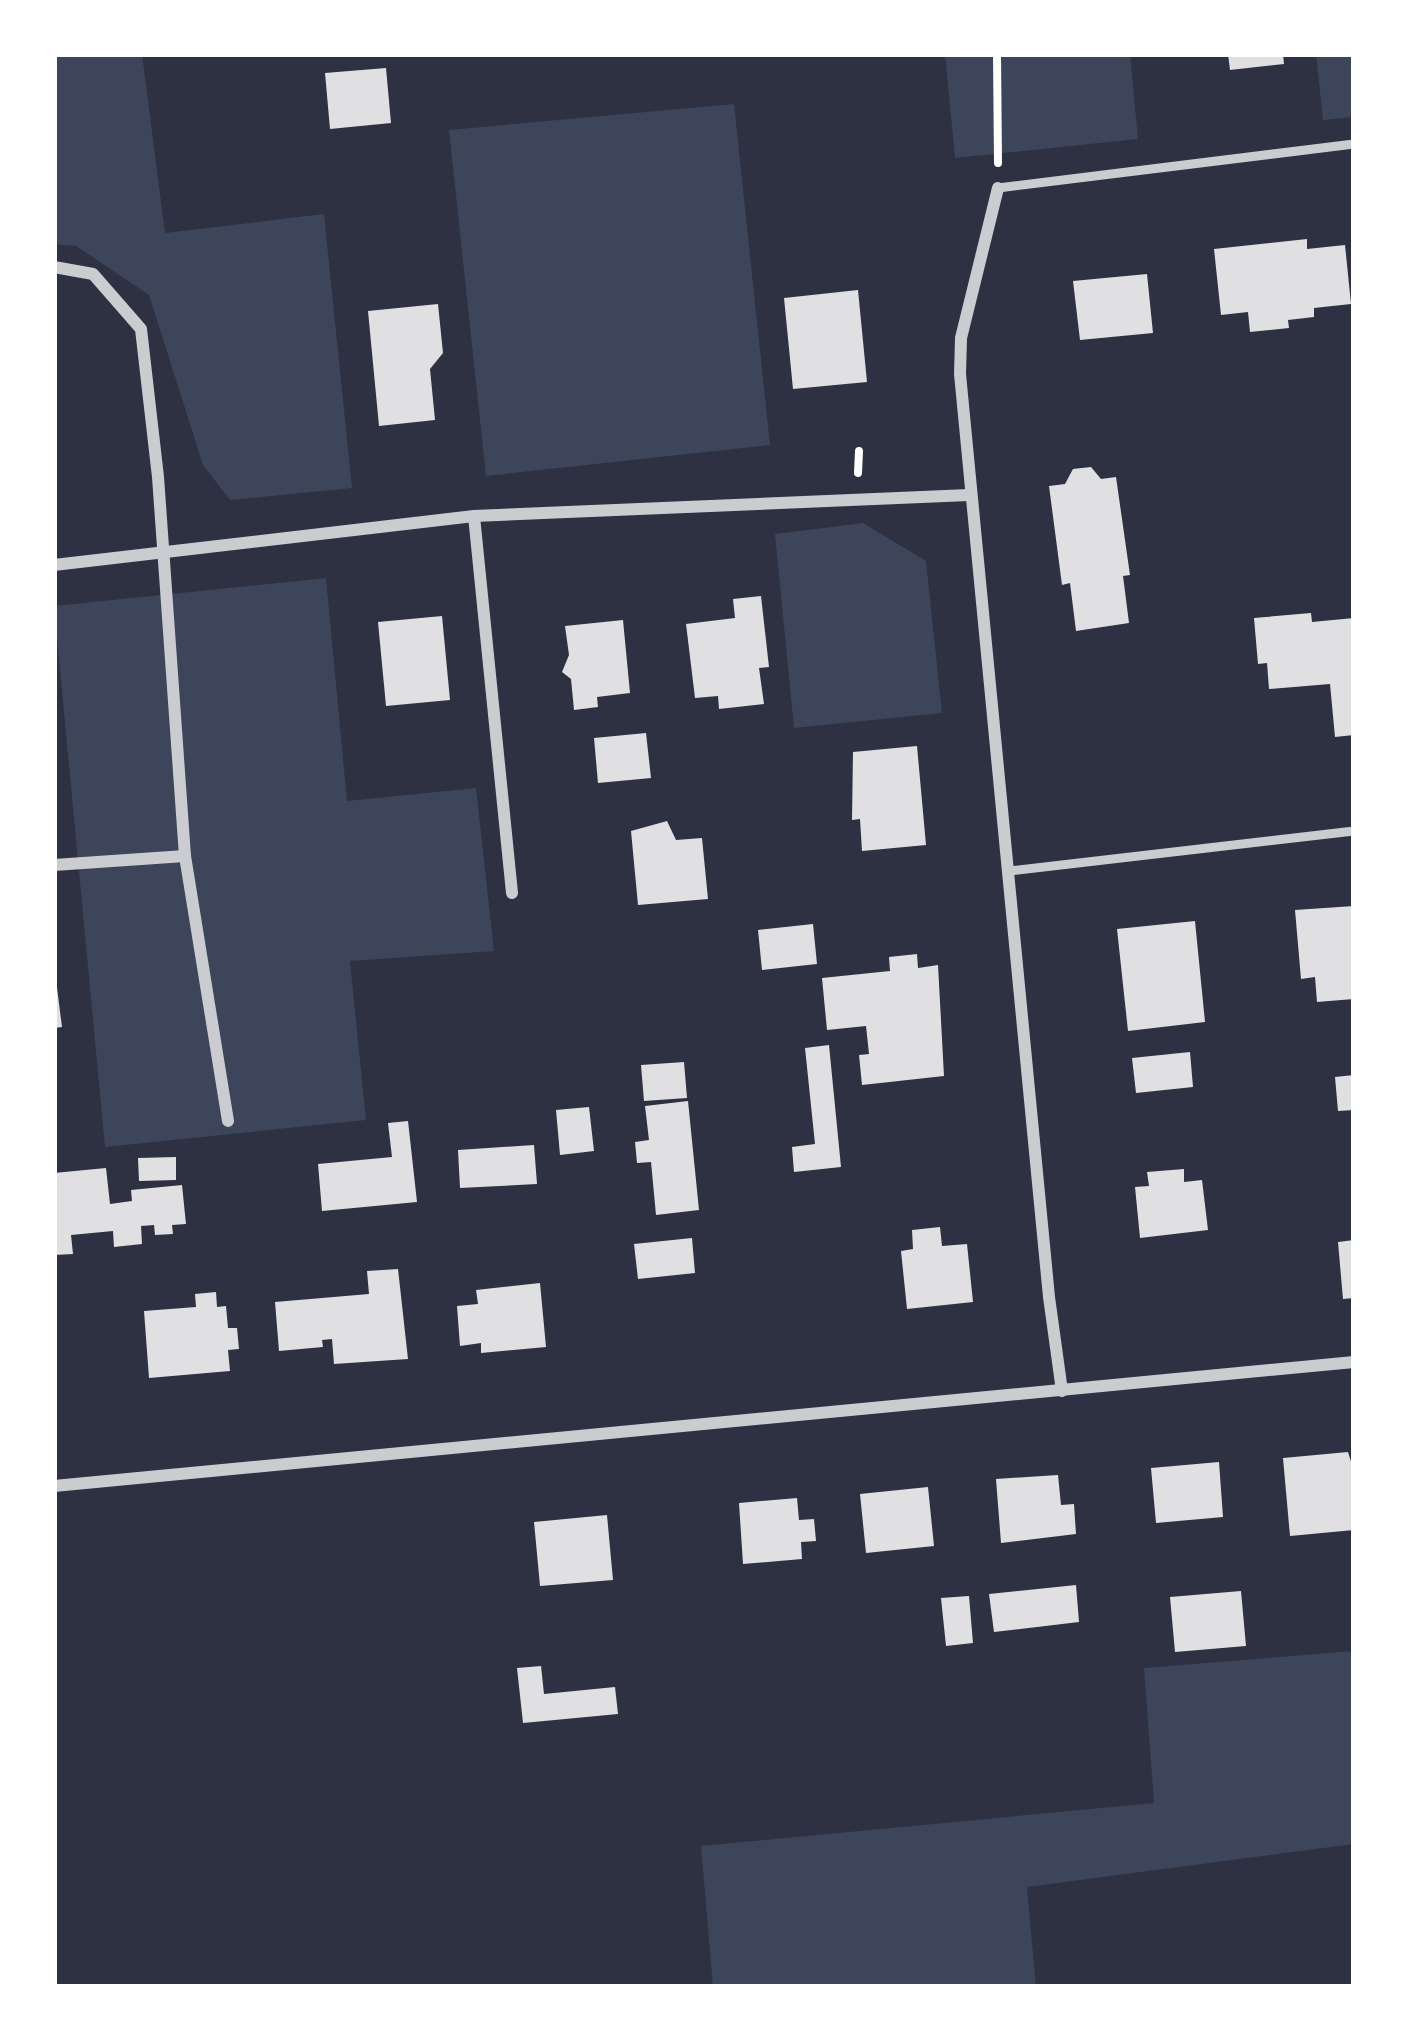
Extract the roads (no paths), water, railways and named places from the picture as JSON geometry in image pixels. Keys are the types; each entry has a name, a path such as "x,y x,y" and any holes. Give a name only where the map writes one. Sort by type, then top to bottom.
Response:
{"street":[{"path":"998,188 961,338 969,494 1062,1391"},
{"path":"54,266 93,274 141,328 185,856 229,1121"},
{"path":"54,565 473,516 969,494"},
{"path":"473,516 512,893"},
{"path":"54,865 185,856"},
{"path":"54,1486 1354,1362"}],"lane":[{"path":"998,188 1354,144"},
{"path":"1009,871 1354,831"}]}
